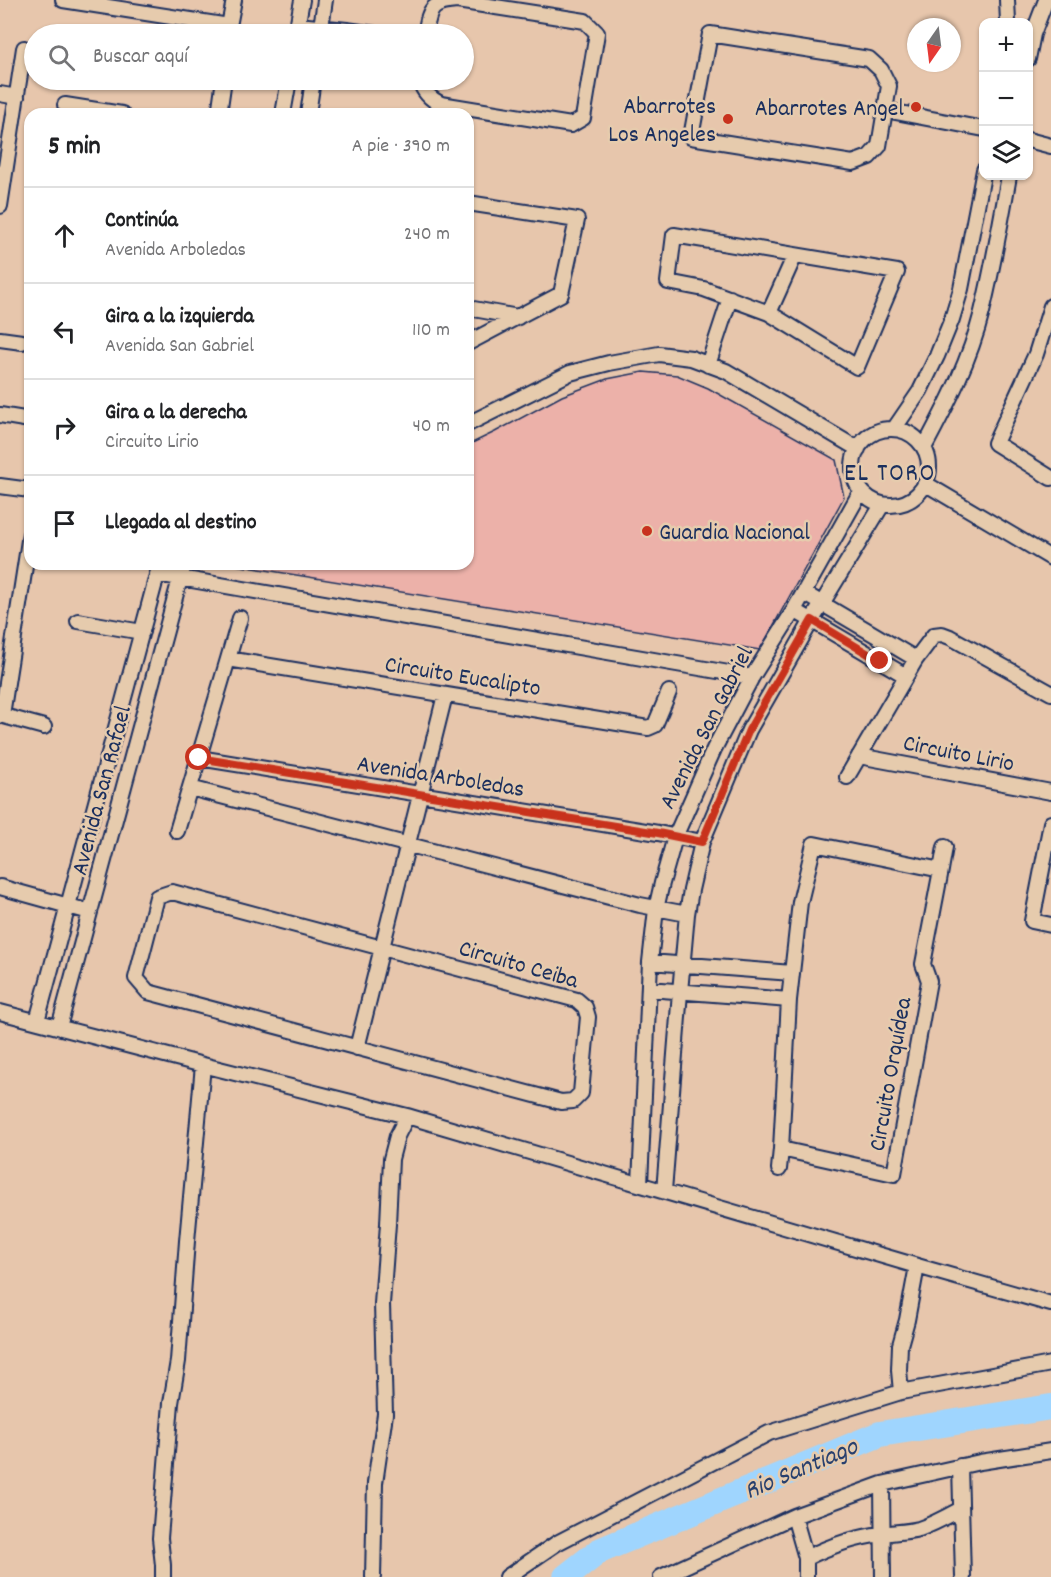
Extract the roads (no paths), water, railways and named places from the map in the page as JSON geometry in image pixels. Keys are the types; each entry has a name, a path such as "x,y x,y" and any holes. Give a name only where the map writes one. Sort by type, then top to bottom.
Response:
{"street":[{"path":"63,0 217,24"},
{"path":"230,24 234,0"},
{"path":"298,24 302,0"},
{"path":"321,24 325,0"},
{"path":"1007,0 1008,18"},
{"path":"1033,34 1046,0"},
{"path":"427,24 430,11 436,6 457,1 585,21 597,33 583,118 571,125 474,109"},
{"path":"710,34 869,59 881,70 889,86 885,110 879,146 869,157 853,163 691,137 710,34"},
{"path":"0,206 24,48"},
{"path":"220,108 222,90"},
{"path":"284,108 287,90"},
{"path":"309,108 312,90"},
{"path":"424,90 430,99 441,104 466,108"},
{"path":"0,94 17,97"},
{"path":"65,105 82,108"},
{"path":"885,110 979,128"},
{"path":"1033,141 1051,146"},
{"path":"894,429 920,391 952,319 961,289 982,180"},
{"path":"924,448 948,404 982,313 1008,180"},
{"path":"474,204 578,220 561,294 474,340"},
{"path":"674,234 795,255 897,272 857,367 769,313 704,289 668,282 674,234"},
{"path":"769,313 795,255"},
{"path":"708,364 730,298"},
{"path":"1051,306 1036,354 994,443 1051,478"},
{"path":"474,309 518,317"},
{"path":"0,339 22,342"},
{"path":"474,421 570,374 609,363 659,354 691,358 726,371 858,449"},
{"path":"1,420 24,420"},
{"path":"894,429 911,435 924,448 929,460 926,484 918,495 908,502 895,506 882,505 870,500 861,491 852,467 854,455 870,435 882,430 894,429"},
{"path":"926,484 1051,558"},
{"path":"0,486 24,489"},
{"name":"Avenida San Gabriel","path":"640,1184 650,962 656,909 675,837 714,749 752,677 794,610 861,491"},
{"name":"Avenida San Gabriel","path":"664,1191 687,914 702,842 749,730 882,505"},
{"path":"24,570 1,715 44,727"},
{"name":"Avenida San Rafael","path":"37,1022 159,570"},
{"path":"161,570 180,578 752,677"},
{"name":"Avenida San Rafael","path":"59,1028 182,570"},
{"path":"804,592 916,659"},
{"path":"794,610 906,676"},
{"path":"177,831 240,618"},
{"path":"78,621 142,632"},
{"name":"Circuito Lirio","path":"847,777 916,659 934,634 942,634 1051,693"},
{"path":"880,661 891,645"},
{"name":"Circuito Eucalipto","path":"228,659 648,728 655,725 669,692"},
{"path":"357,1048 445,695"},
{"name":"Circuito Lirio","path":"859,756 1051,792"},
{"name":"Avenida Arboledas","path":"199,758 702,842"},
{"path":"104,774 126,780"},
{"path":"190,788 656,909 687,914"},
{"path":"1051,823 1032,921 1051,925"},
{"path":"778,1169 789,1000 800,902 814,844 941,870"},
{"name":"Circuito Orquídea","path":"781,1149 894,1174 929,981 922,964 945,847"},
{"path":"0,887 90,912"},
{"name":"Circuito Ceiba","path":"172,892 381,948 578,1000 585,1007 588,1017 581,1094 573,1101 561,1102 148,992 136,978 157,897 172,892"},
{"path":"650,962 682,965 757,984 789,1000"},
{"path":"649,989 680,992 757,984 792,973"},
{"path":"0,1012 407,1116 1051,1304"},
{"path":"163,1577 164,1565 160,1538 171,1403 178,1361 203,1065"},
{"path":"373,1577 375,1483 385,1414 382,1304 391,1159 397,1136 407,1116"},
{"path":"901,1392 900,1345 908,1320 917,1266"},
{"path":"507,1577 557,1543 769,1433 901,1392 1051,1364"},
{"path":"661,1577 794,1516 882,1484 960,1466 1051,1450"},
{"path":"960,1466 963,1577"},
{"path":"882,1484 883,1577"},
{"path":"806,1558 853,1540 918,1529 961,1509"},
{"path":"794,1516 806,1558 806,1577"}],"waterway":[{"name":"Rio Santiago","path":"566,1577 599,1551 880,1434 1051,1407"}],"place":[{"name":"Abarrotes Angel","path":"916,107"},
{"name":"Abarrotes Los Angeles","path":"728,119"},
{"name":"Guardia Nacional","path":"647,531"}],"district":[{"name":"EL TORO","path":"890,471"}]}
